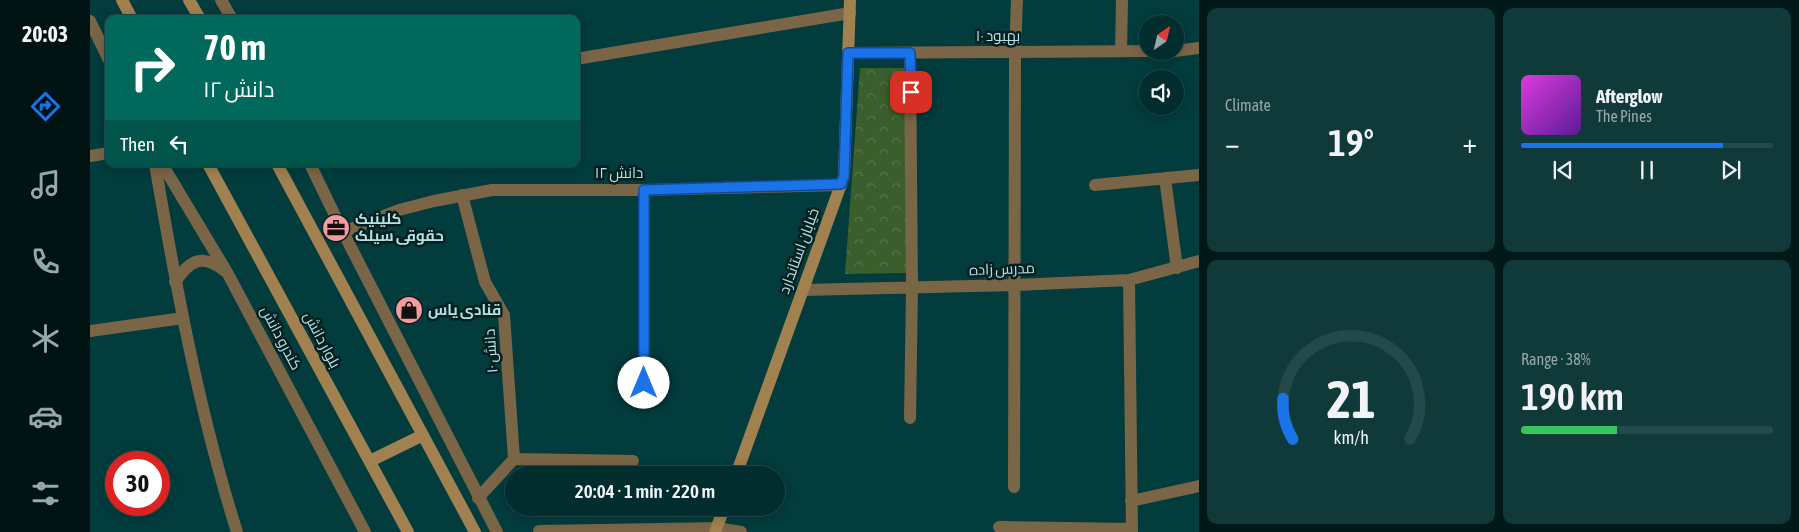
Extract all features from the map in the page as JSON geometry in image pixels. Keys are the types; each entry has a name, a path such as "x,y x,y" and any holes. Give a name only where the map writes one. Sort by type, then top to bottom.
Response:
{"main road":[{"path":"122,0 130,15"},
{"path":"190,0 198,15"},
{"name":"خیابان استاندارد","path":"739,466 844,176 850,0"},
{"name":"بلوار دانش","path":"210,167 408,532"},
{"path":"280,167 475,532"},
{"path":"370,461 423,434"},
{"path":"716,530 721,516"}],"street":[{"path":"221,0 230,15"},
{"path":"1014,487 1015,53 1017,0"},
{"path":"1121,51 1122,0"},
{"path":"580,57 850,13"},
{"path":"90,21 105,48"},
{"path":"1184,50 1199,48"},
{"name":"بهبود ۱۰","path":"848,53 1139,51"},
{"path":"910,53 912,288 910,418"},
{"path":"90,156 105,154"},
{"path":"156,167 183,318 220,476 237,532"},
{"name":"کندرو دانش","path":"164,167 228,274 365,532"},
{"path":"311,167 496,532"},
{"path":"1095,185 1199,174"},
{"path":"1165,178 1177,268"},
{"name":"دانش ۱۲","path":"343,232 399,210 492,190 644,190 841,184"},
{"path":"644,190 644,383"},
{"name":"دانش ۱۰","path":"462,195 485,282 504,315 514,460"},
{"path":"175,282 185,268 196,261 206,260 217,265 228,274"},
{"name":"مدرس زاده","path":"802,290 1015,285 1129,280 1199,261"},
{"path":"999,527 1132,531 1129,280"},
{"path":"90,331 183,318"},
{"path":"478,498 514,460 633,461"},
{"path":"1131,500 1199,486"},
{"path":"539,531 716,530 741,532"}],"green space":[{"path":"860,68 907,68 906,273 845,274"}],"place":[{"name":"کلینیک حقوقی سیلک","path":"336,228"},
{"name":"قنادی یاس","path":"409,310"}],"route":[{"path":"644,383 644,190 841,184 844,176 848,53 910,53 911,92"}]}
